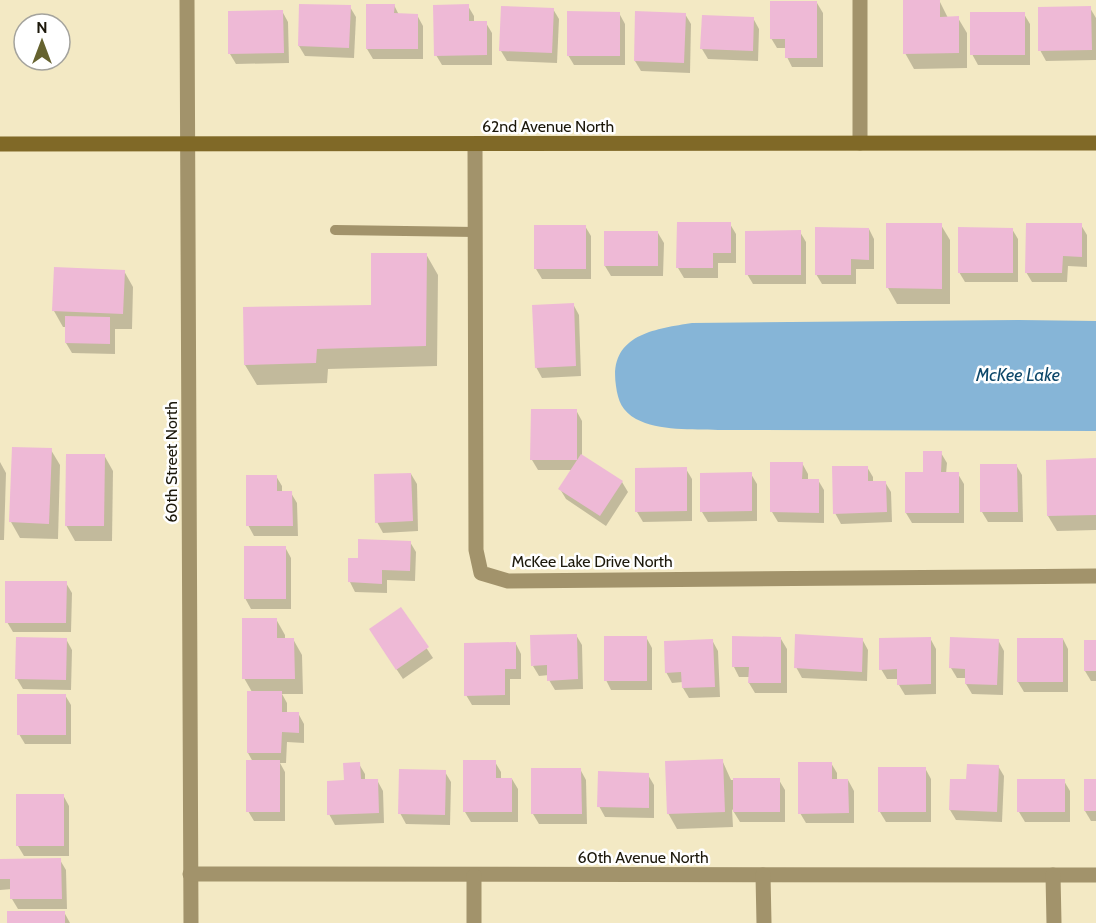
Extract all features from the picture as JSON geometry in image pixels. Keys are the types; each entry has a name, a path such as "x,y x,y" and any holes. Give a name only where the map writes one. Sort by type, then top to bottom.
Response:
{"street":[{"name":"60th Street North","path":"186,0 191,923"},
{"path":"860,0 860,143"},
{"name":"62nd Avenue North","path":"0,144 1096,143"},
{"name":"McKee Lake Drive North","path":"475,145 476,550 481,573 508,581 1096,576"},
{"name":"60th Avenue North","path":"190,874 1096,875"},
{"path":"763,875 764,923"},
{"path":"1053,875 1054,923"},
{"path":"474,876 474,923"}],"lane":[{"path":"335,230 475,232"}],"water":[{"name":"McKee Lake","path":"1096,321 1096,431 676,429 655,426 631,416 620,401 616,386 615,369 619,355 627,345 649,332 677,325"}],"building":[{"path":"903,0 940,0 940,17 959,16 959,53 903,54"},
{"path":"770,1 817,1 817,58 785,58 785,39 770,39"},
{"path":"299,4 351,5 349,48 298,46"},
{"path":"366,4 395,4 394,13 418,14 418,49 366,49"},
{"path":"469,4 469,21 487,21 487,55 434,56 433,5"},
{"path":"501,6 554,8 552,53 499,51"},
{"path":"1091,6 1092,50 1038,51 1038,7"},
{"path":"283,10 284,53 228,54 228,11"},
{"path":"567,11 620,12 620,56 567,56"},
{"path":"635,11 686,13 684,63 634,61"},
{"path":"970,12 1025,12 1025,55 970,55"},
{"path":"702,15 754,17 753,51 700,49"},
{"path":"677,222 731,222 731,253 713,253 713,268 676,268"},
{"path":"886,223 942,223 942,289 886,288"},
{"path":"1026,223 1082,223 1082,257 1063,256 1062,273 1025,273"},
{"path":"534,225 586,225 586,269 534,269"},
{"path":"815,227 869,228 869,260 851,259 851,275 815,275"},
{"path":"958,227 1013,228 1013,273 958,273"},
{"path":"801,230 801,275 745,275 745,231"},
{"path":"604,231 658,231 658,266 604,266"},
{"path":"371,253 427,253 426,346 317,349 316,363 244,365 243,307 371,305"},
{"path":"54,267 125,270 123,314 52,311"},
{"path":"574,303 576,366 535,368 532,305"},
{"path":"65,316 110,317 110,344 65,343"},
{"path":"531,409 577,409 577,460 530,460"},
{"path":"12,447 52,448 49,524 9,522"},
{"path":"923,451 942,451 941,472 959,472 959,513 905,513 905,472 923,472"},
{"path":"66,454 105,454 104,526 65,526"},
{"path":"581,454 623,481 600,516 558,489"},
{"path":"1096,458 1096,515 1047,516 1046,460"},
{"path":"770,462 803,462 802,479 819,479 819,513 770,512"},
{"path":"980,464 1017,464 1018,512 980,512"},
{"path":"832,466 868,466 868,481 886,481 887,512 833,514"},
{"path":"687,467 687,511 635,512 635,468"},
{"path":"752,472 752,511 700,512 700,473"},
{"path":"411,473 413,521 375,523 374,474"},
{"path":"246,475 277,475 277,491 292,491 293,526 246,526"},
{"path":"358,539 411,541 410,571 382,570 382,584 348,582 348,558 358,558"},
{"path":"244,546 286,546 286,599 244,599"},
{"path":"5,581 67,581 66,623 5,623"},
{"path":"401,607 429,647 396,670 369,629"},
{"path":"242,618 277,618 277,638 294,638 295,679 242,679"},
{"path":"577,634 578,679 547,681 547,665 531,666 530,635"},
{"path":"795,634 863,638 862,672 794,668"},
{"path":"604,636 647,636 647,681 604,681"},
{"path":"732,636 781,637 781,683 748,683 749,667 732,667"},
{"path":"16,637 67,638 66,680 15,679"},
{"path":"931,637 931,684 897,685 897,669 879,670 879,638"},
{"path":"950,637 999,639 997,685 965,684 965,669 949,668"},
{"path":"1017,638 1063,638 1063,682 1017,682"},
{"path":"713,639 715,687 682,688 681,672 665,673 664,641"},
{"path":"1084,640 1096,640 1096,671 1084,671"},
{"path":"516,642 516,669 505,669 505,695 464,696 464,643"},
{"path":"247,691 282,691 282,712 299,712 299,733 282,732 281,753 247,753"},
{"path":"17,694 66,694 66,735 17,735"},
{"path":"723,759 725,812 667,814 665,761"},
{"path":"246,760 280,760 280,812 246,812"},
{"path":"463,760 496,760 496,778 512,778 512,812 463,812"},
{"path":"360,762 361,779 378,779 379,813 327,815 327,781 344,780 343,763"},
{"path":"798,762 832,762 832,779 848,779 849,813 798,814"},
{"path":"967,764 999,765 997,812 949,810 950,779 966,779"},
{"path":"878,767 926,767 926,812 878,812"},
{"path":"531,768 581,768 582,814 531,814"},
{"path":"399,769 446,770 445,815 398,814"},
{"path":"598,771 649,773 649,808 597,807"},
{"path":"733,778 780,778 780,812 733,812"},
{"path":"1017,779 1065,779 1065,812 1017,812"},
{"path":"1084,779 1096,779 1096,811 1084,811"},
{"path":"16,794 64,794 64,846 16,846"},
{"path":"61,858 62,899 10,899 10,879 0,879 0,859"},
{"path":"7,911 65,911 65,923 7,923"}]}
